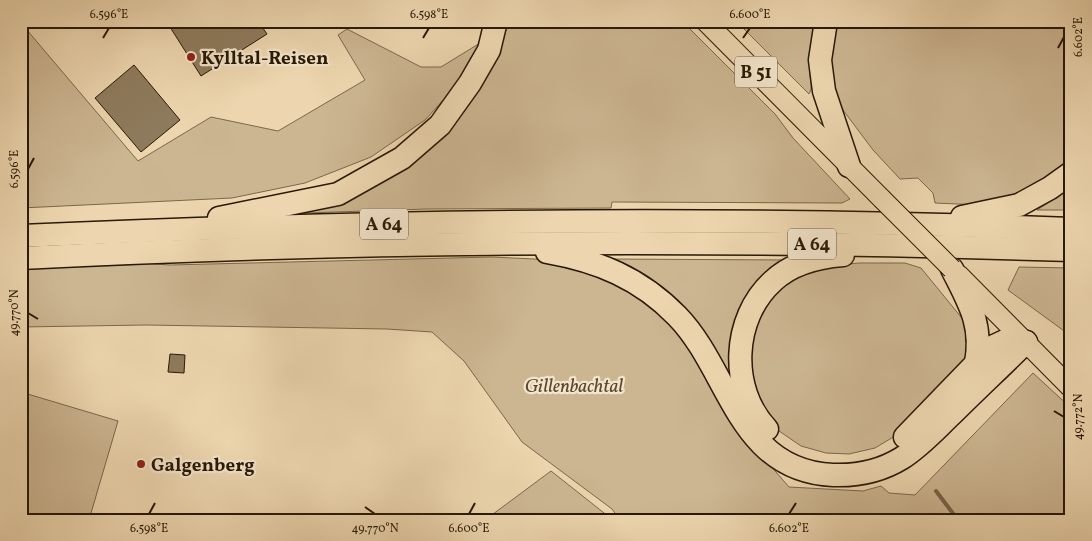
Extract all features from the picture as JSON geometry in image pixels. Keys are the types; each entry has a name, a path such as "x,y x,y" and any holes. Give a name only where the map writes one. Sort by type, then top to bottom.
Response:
{"highway":[{"path":"156,230 338,194 402,158 440,125 470,83 489,50 496,21"},
{"path":"826,21 820,60 824,90 849,166"},
{"path":"930,224 1019,205 1050,188 1071,173"},
{"name":"A 64","path":"21,236 156,230 612,220 930,224 1071,229"},
{"name":"A 64","path":"21,258 182,250 667,241 1071,250"},
{"path":"495,243 586,261 619,273 640,285 664,304 689,329 735,410 758,440 787,462 821,474 863,473 878,469 900,459 920,444 1026,342"},
{"path":"956,246 826,256 788,270 766,288 746,319 740,348 741,370 750,405 769,432 801,452 822,458 841,460 872,455 906,436 992,346 1002,341 1026,342"},
{"path":"952,269 977,323 979,342 976,363"}],"main road":[{"name":"B 51","path":"705,21 1071,388"}],"green space":[{"path":"506,21 682,21 775,114 793,138 850,199 842,203 612,202 611,208 426,209 304,213 352,197 386,179"},
{"path":"742,21 817,21 811,54 811,87 809,94 742,27"},
{"path":"838,21 1071,21 1071,165 1032,192 981,205 935,203 933,193 918,178 900,179 873,150 837,102 831,68 832,51"},
{"path":"21,23 138,161 211,117 278,131 365,80 338,35 347,29 421,67 441,67 480,43 456,86 425,120 371,157 305,183 232,198 21,208"},
{"path":"1071,188 1071,210 1037,210"},
{"name":"Gillenbachtal","path":"492,257 555,260 596,269 662,310 693,349 728,417 789,487 863,491 881,486 889,493 915,495 1033,373 1071,408 1071,520 620,520 612,509 522,442 464,361 432,332 387,329 146,325 21,327 21,268 140,263 170,265"},
{"path":"610,259 790,260 765,281 739,393"},
{"path":"859,263 905,263 921,268 970,328 966,364 900,433 875,448 849,454 826,453 801,446 779,431 761,412 749,389 749,332 779,285 797,274 828,266"},
{"path":"1019,267 1071,268 1071,336 1008,290"},
{"path":"21,392 118,421 89,520 21,520"},
{"path":"551,471 613,520 485,520"}],"building":[{"path":"179,21 258,21 267,34 201,76 170,27"},
{"path":"134,65 180,120 141,152 95,98"},
{"path":"170,354 185,355 184,373 168,372"}],"waterway":[{"path":"936,491 958,520"}],"place":[{"name":"Kylltal-Reisen","path":"191,57"},
{"name":"Galgenberg","path":"141,464"}]}
